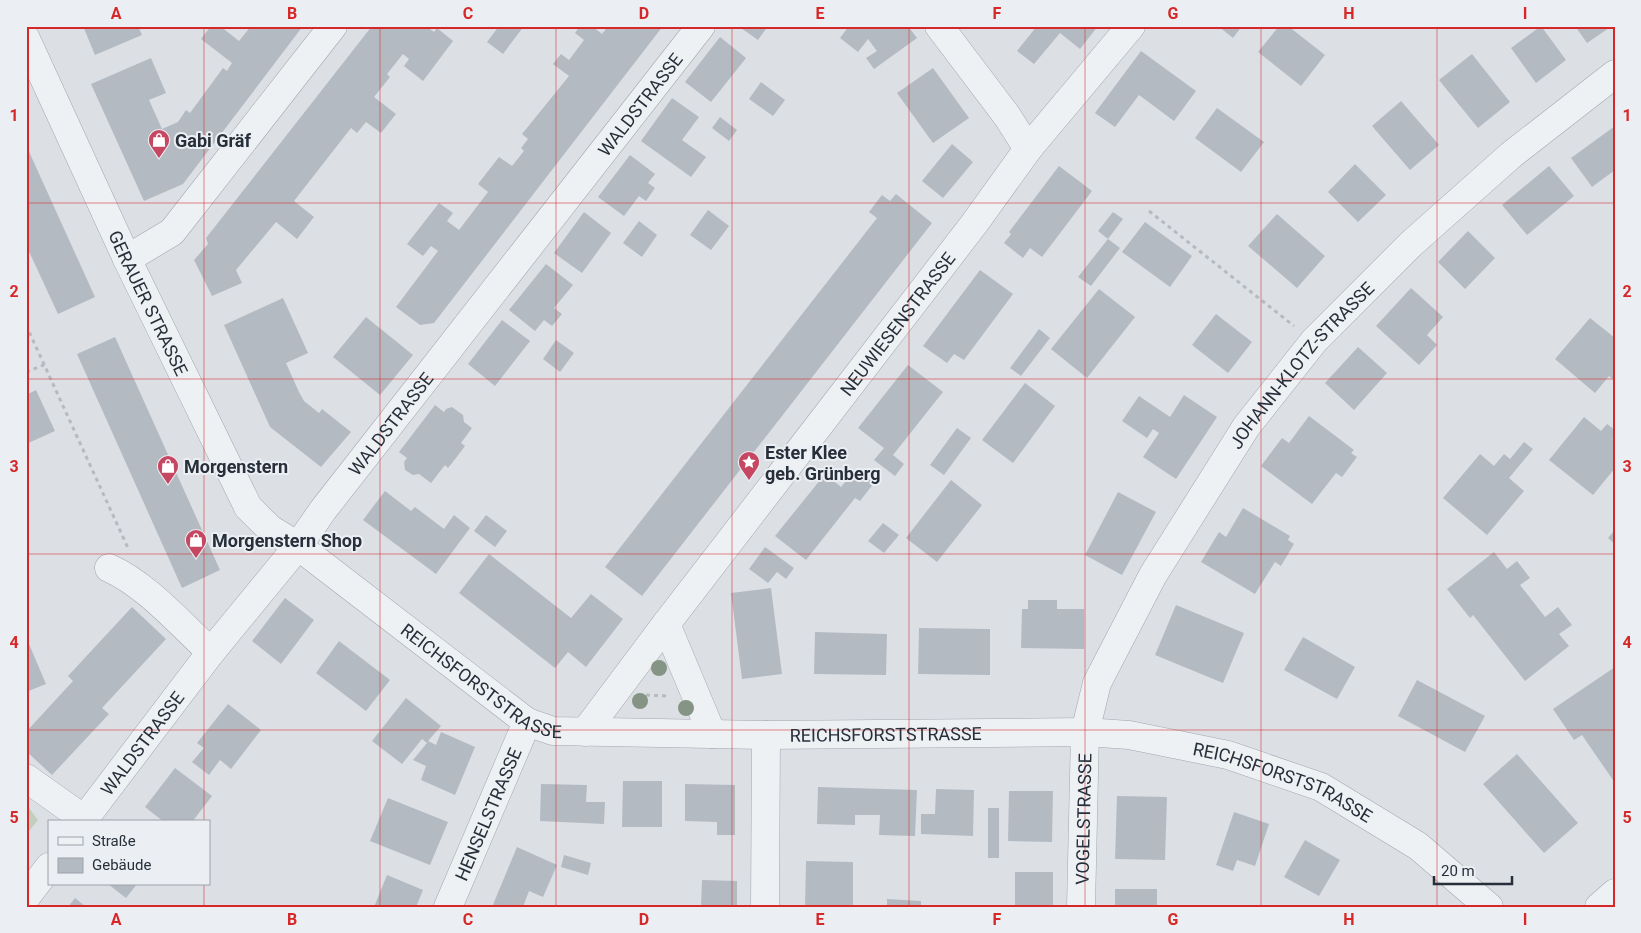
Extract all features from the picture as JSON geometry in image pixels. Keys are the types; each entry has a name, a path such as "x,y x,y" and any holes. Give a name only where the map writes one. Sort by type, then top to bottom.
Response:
{"street":[{"path":"127,259 172,232 333,26"},
{"name":"WALDSTRASSE","path":"84,820 211,652 298,546 323,510 701,26"},
{"path":"939,26 1007,116 1028,149"},
{"name":"NEUWIESENSTRASSE","path":"585,732 974,224 1028,149 1131,26"},
{"name":"GERAUER STRASSE","path":"26,39 127,259 248,507 270,530 298,546"},
{"name":"JOHANN-KLOTZ-STRASSE","path":"1085,732 1097,683 1153,575 1246,427 1314,342 1412,244 1504,161 1615,74"},
{"name":"REICHSFORSTSTRASSE","path":"298,546 527,722 553,731 766,735 1085,732 1129,736 1228,755 1321,787 1418,846 1489,907"},
{"path":"109,568 120,573 152,598 211,652"},
{"path":"666,624 712,734"},
{"name":"HENSELSTRASSE","path":"448,907 527,722"},
{"name":"VOGELSTRASSE","path":"1081,907 1085,732"},
{"path":"765,907 766,735"},
{"path":"26,778 82,820"},
{"path":"26,897 48,868"},
{"path":"1599,907 1615,893"}],"path":[{"path":"1149,211 1314,342"},
{"path":"26,325 128,548"},
{"path":"26,372 44,365"},
{"path":"613,695 697,696"}],"green space":[{"path":"26,804 38,820 26,835"}],"building":[{"path":"83,26 138,26 142,35 95,55"},
{"path":"211,26 220,26 239,41 251,26 303,26 183,184 144,201 91,84 151,58 166,93 149,100 162,129 178,122 186,110 190,113 223,68 227,71 232,63 201,39"},
{"path":"372,26 426,26 434,32 437,28 453,41 423,81 404,66 409,59 403,54 387,74 390,77 374,97 396,114 381,133 366,122 357,133 351,128 294,201 314,217 297,239 276,222 236,270 242,283 212,296 194,260 208,244 206,238"},
{"path":"499,26 524,26 503,54 487,42"},
{"path":"580,26 586,26 589,29 592,26 602,34 608,26 663,26 434,323 420,325 396,307 438,251 431,246 423,256 407,244 439,203 453,213 447,221 459,230 488,192 478,184 499,157 512,166 524,151 521,148 528,139 522,134 569,76 553,64 561,54 569,60 584,40 575,33"},
{"path":"738,26 768,26 758,40"},
{"path":"849,26 908,26 917,38 874,69 866,58 877,51 868,39 858,52 840,38"},
{"path":"1037,26 1098,26 1080,49 1060,33 1034,64 1017,51"},
{"path":"1218,26 1242,26 1233,38"},
{"path":"1279,26 1288,26 1325,55 1301,86 1258,52"},
{"path":"1541,26 1566,60 1536,83 1511,48"},
{"path":"1575,26 1612,26 1587,43"},
{"path":"720,37 746,58 711,102 685,82"},
{"path":"1141,51 1196,91 1174,121 1139,95 1115,127 1095,113"},
{"path":"1472,54 1510,102 1478,128 1439,80"},
{"path":"933,68 969,118 933,143 897,93"},
{"path":"761,82 785,100 773,116 749,99"},
{"path":"672,98 699,117 682,140 706,157 691,177 641,141"},
{"path":"1401,101 1439,145 1410,170 1372,126"},
{"path":"1217,108 1264,142 1241,172 1195,138"},
{"path":"720,117 737,130 729,141 712,128"},
{"path":"1615,126 1615,170 1592,187 1571,158"},
{"path":"952,144 973,162 943,198 922,181"},
{"path":"26,145 95,297 58,314 26,245"},
{"path":"630,155 655,174 648,183 655,188 646,201 639,196 624,216 598,197"},
{"path":"1355,164 1386,195 1358,222 1328,192"},
{"path":"1059,166 1092,191 1042,257 1030,248 1023,258 1004,243 1011,234 1009,232"},
{"path":"1549,166 1574,196 1527,235 1502,205"},
{"path":"896,194 932,223 642,596 605,567 877,218 869,212 882,195 890,201"},
{"path":"708,210 729,226 711,250 690,235"},
{"path":"584,212 611,233 582,273 554,253"},
{"path":"1113,212 1123,219 1108,239 1098,231"},
{"path":"1277,214 1325,256 1297,288 1248,246"},
{"path":"639,221 657,235 642,257 623,243"},
{"path":"1145,222 1192,256 1170,287 1122,252"},
{"path":"1468,231 1495,258 1465,289 1438,262"},
{"path":"1108,239 1120,248 1091,286 1078,277"},
{"path":"546,264 573,285 554,308 562,314 552,326 544,320 535,331 509,310"},
{"path":"980,270 1013,294 964,360 954,354 947,363 923,346"},
{"path":"1411,288 1443,317 1427,335 1437,345 1419,365 1376,326"},
{"path":"1099,289 1135,317 1087,378 1051,349"},
{"path":"283,298 308,353 286,363 299,392 304,401 319,413 322,409 351,432 321,467 270,427 224,325"},
{"path":"1216,314 1252,342 1228,373 1192,345"},
{"path":"366,317 413,355 380,395 333,357"},
{"path":"1590,318 1615,338 1615,381 1609,376 1595,393 1555,359"},
{"path":"502,320 530,341 495,386 468,364"},
{"path":"1039,329 1050,338 1021,376 1010,368"},
{"path":"115,337 220,570 182,588 77,354"},
{"path":"556,340 574,353 560,372 543,359"},
{"path":"1358,347 1387,373 1354,410 1325,383"},
{"path":"908,365 943,392 893,455 904,464 895,476 874,460 884,448 858,428"},
{"path":"1025,383 1055,406 1013,463 982,440"},
{"path":"36,390 55,431 26,444 26,395"},
{"path":"1184,395 1217,417 1176,479 1143,457 1159,433 1153,429 1147,438 1122,421 1139,396 1170,417"},
{"path":"435,405 444,412 452,407 463,415 464,422 472,428 461,443 465,446 448,468 445,465 431,483 419,474 413,475 405,470 404,462 407,458 399,452"},
{"path":"1309,416 1354,450 1351,453 1357,457 1342,477 1336,473 1312,504 1261,466 1282,438 1289,443"},
{"path":"1584,417 1601,431 1607,424 1615,430 1615,437 1612,440 1615,442 1615,468 1593,495 1549,460"},
{"path":"957,428 971,438 944,475 930,465"},
{"path":"1524,442 1533,449 1509,478 1524,491 1487,535 1443,498 1480,454 1494,466 1504,454 1510,459"},
{"path":"856,469 874,483 860,501 855,498 806,560 775,536 825,474 841,487"},
{"path":"951,480 982,505 937,562 906,538"},
{"path":"385,491 411,511 415,507 444,529 454,515 470,528 436,574 363,520"},
{"path":"1118,492 1156,512 1122,575 1085,555"},
{"path":"1243,508 1290,536 1288,540 1294,544 1281,566 1275,562 1255,594 1201,562 1219,532 1226,537"},
{"path":"486,515 507,531 495,547 474,531"},
{"path":"883,523 899,535 884,553 868,541"},
{"path":"1615,530 1615,544 1608,538"},
{"path":"765,547 794,568 786,579 777,572 768,583 749,569"},
{"path":"1494,552 1507,569 1517,561 1530,578 1520,585 1545,617 1558,607 1572,625 1559,634 1569,646 1525,681 1473,615 1470,618 1447,589"},
{"path":"489,554 571,618 591,594 623,619 586,667 568,652 555,668 459,593"},
{"path":"771,588 782,674 742,679 731,593"},
{"path":"285,598 314,620 281,664 252,641"},
{"path":"1028,600 1057,600 1057,609 1084,609 1084,649 1021,648 1022,609 1028,609"},
{"path":"1176,605 1244,633 1223,683 1155,655"},
{"path":"132,607 166,639 102,708 109,714 52,775 26,751 26,732 73,681 68,676"},
{"path":"919,628 990,629 990,675 918,674"},
{"path":"815,632 887,634 886,675 814,674"},
{"path":"26,637 46,684 26,692"},
{"path":"1303,637 1355,667 1337,699 1284,670"},
{"path":"339,641 390,680 366,711 316,673"},
{"path":"1615,667 1615,783 1582,735 1574,740 1553,709"},
{"path":"1417,680 1485,716 1465,752 1398,716"},
{"path":"406,698 441,726 428,741 436,745 441,732 475,747 455,795 421,780 426,766 413,760 427,743 422,739 402,764 372,741"},
{"path":"228,704 261,730 231,769 220,760 209,775 192,762 204,748 197,743"},
{"path":"1517,754 1578,823 1544,853 1483,784"},
{"path":"175,768 212,796 194,820 161,820 145,807"},
{"path":"623,781 662,781 662,827 622,827"},
{"path":"541,784 587,785 586,802 605,802 604,824 540,821"},
{"path":"685,784 735,785 735,835 717,835 717,822 685,821"},
{"path":"818,787 917,790 915,836 879,835 880,815 855,815 855,825 817,824"},
{"path":"936,789 974,790 973,836 921,834 921,814 935,814"},
{"path":"1009,791 1053,791 1052,842 1008,841"},
{"path":"1117,796 1167,797 1165,860 1115,859"},
{"path":"388,798 448,822 430,865 370,841"},
{"path":"988,808 999,808 999,858 988,858"},
{"path":"1234,812 1269,824 1255,866 1237,860 1233,871 1216,865"},
{"path":"1305,840 1340,860 1319,896 1284,877"},
{"path":"517,847 557,865 543,897 529,891 523,907 492,907"},
{"path":"564,855 591,863 588,875 561,867"},
{"path":"806,861 853,862 853,907 805,907"},
{"path":"1015,872 1053,872 1053,907 1015,906"},
{"path":"387,875 423,890 416,907 374,907"},
{"path":"702,880 737,881 737,907 701,907"},
{"path":"111,886 135,886 126,898"},
{"path":"1115,889 1157,889 1157,907 1115,907"},
{"path":"75,898 86,907 68,907"},
{"path":"887,899 921,901 921,907 887,907"}],"place":[{"name":"Gabi Gräf","path":"159,159"},
{"name":"Ester Klee geb. Grünberg","path":"749,481"},
{"name":"Morgenstern","path":"168,485"},
{"name":"Morgenstern Shop","path":"196,559"}]}
